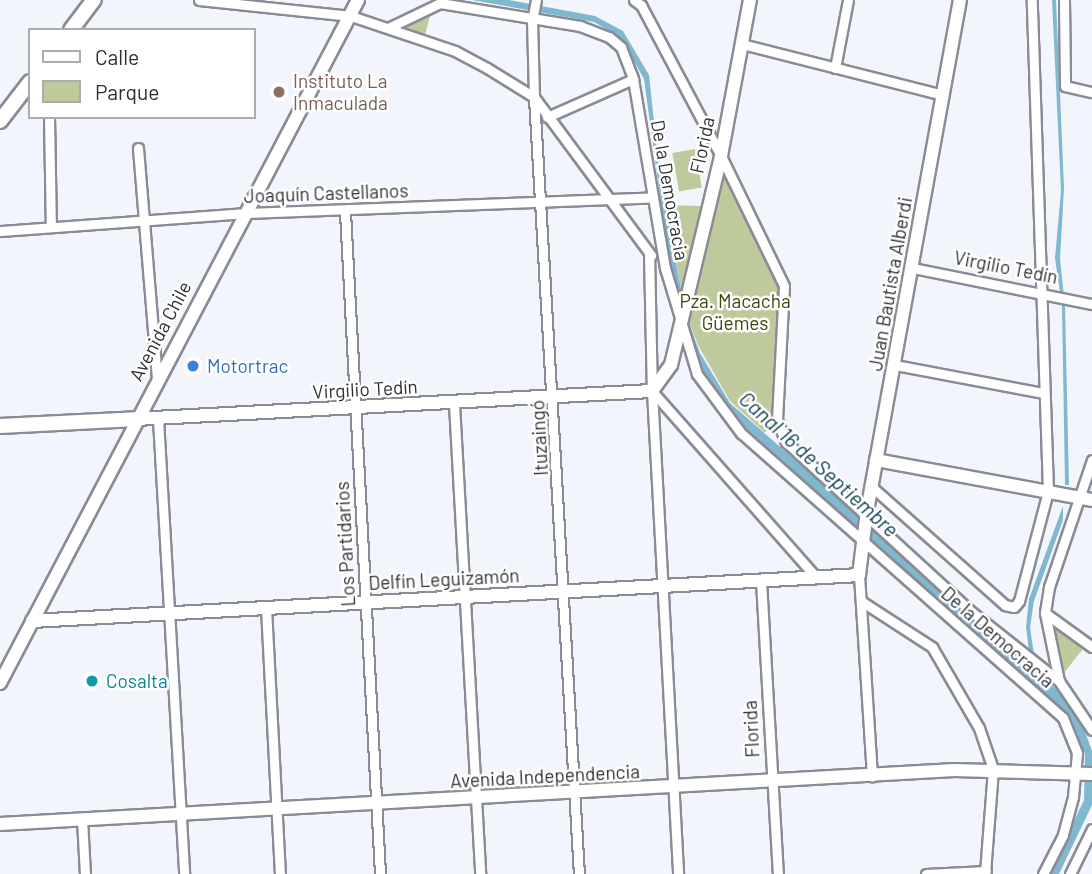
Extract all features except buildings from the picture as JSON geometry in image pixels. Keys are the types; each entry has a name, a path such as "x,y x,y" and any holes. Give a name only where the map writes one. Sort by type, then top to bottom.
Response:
{"main road":[{"path":"73,28 94,0"},
{"path":"0,121 28,85"},
{"name":"Virgilio Tedín","path":"0,426 135,419"}],"street":[{"path":"199,0 351,16 390,27 454,51 534,97 649,253 665,268"},
{"name":"Avenida Chile","path":"0,683 135,419 358,0"},
{"name":"Ituzaingó","path":"536,0 532,19 534,97 554,398 579,874"},
{"name":"Florida","path":"681,318 721,156 750,0"},
{"path":"835,68 848,0"},
{"name":"Juan Bautista Alberdi","path":"859,575 867,511 960,0"},
{"path":"872,486 1005,605 1014,607 1019,601 1048,491 1043,393 1047,294 1032,0"},
{"path":"1064,0 1065,86 1092,92"},
{"path":"639,2 721,156"},
{"name":"De la Democracia","path":"390,27 440,3 580,26 609,37 621,47 634,79 665,268 697,374 741,433 1063,718 1077,753 1075,773 1063,835 1043,874"},
{"path":"742,44 943,95"},
{"path":"547,117 634,79"},
{"path":"49,119 51,227"},
{"path":"138,148 157,378"},
{"name":"De la Democracia","path":"721,156 784,286 779,431 867,511 879,530 1020,654 1059,681"},
{"name":"Joaquín Castellanos","path":"0,230 245,213 345,212 653,197"},
{"name":"Los Partidarios","path":"345,212 380,874"},
{"path":"649,253 652,391 678,874"},
{"name":"Virgilio Tedín","path":"913,268 1092,304"},
{"path":"652,391 671,365 681,318"},
{"path":"895,365 1043,393"},
{"path":"652,391 817,578"},
{"name":"Virgilio Tedín","path":"135,419 355,410 652,391"},
{"path":"454,404 480,874"},
{"path":"158,419 184,874"},
{"path":"876,460 1087,499"},
{"path":"1092,460 1087,499 1049,587 1045,613 1059,681 1092,730"},
{"path":"859,575 872,777"},
{"name":"Delfín Leguizamón","path":"32,621 859,575"},
{"name":"Florida","path":"761,581 778,874"},
{"path":"861,601 932,647 979,728 993,769 986,872 926,874"},
{"path":"266,608 280,874"},
{"path":"1045,613 1092,647"},
{"name":"Avenida Independencia","path":"0,824 993,769 1092,774"},
{"path":"82,819 85,874"},
{"path":"1070,874 1092,829"}],"green space":[{"path":"431,12 425,35 397,27"},
{"path":"695,149 702,187 679,191 672,153"},
{"name":"Pza. Macacha Güemes","path":"723,173 781,285 775,421 773,430 764,432 730,401 699,347 687,317"},
{"path":"666,205 703,206 681,288"},
{"path":"1047,617 1086,645 1060,678"}],"water":[{"path":"472,0 509,0 595,16 623,31 649,75 660,178 686,315 700,353 730,403 1063,695 1082,723 1092,751 1092,805 1059,874 1049,874 1084,800 1085,754 1069,717 726,410 695,356 671,277 644,79 621,38 594,22"},
{"path":"1052,0 1056,0 1064,188 1060,259 1065,306 1069,485 1065,485 1062,306 1055,258 1061,191"},
{"path":"1063,506 1063,520 1034,601 1030,627 1034,655 1029,651 1026,627 1029,599"}],"place":[{"name":"Instituto La Inmaculada","path":"279,92"},
{"name":"Motortrac","path":"193,366"},
{"name":"Cosalta","path":"92,681"}],"water label":[{"name":"Canal 16 de Septiembre","path":"819,464"}]}
